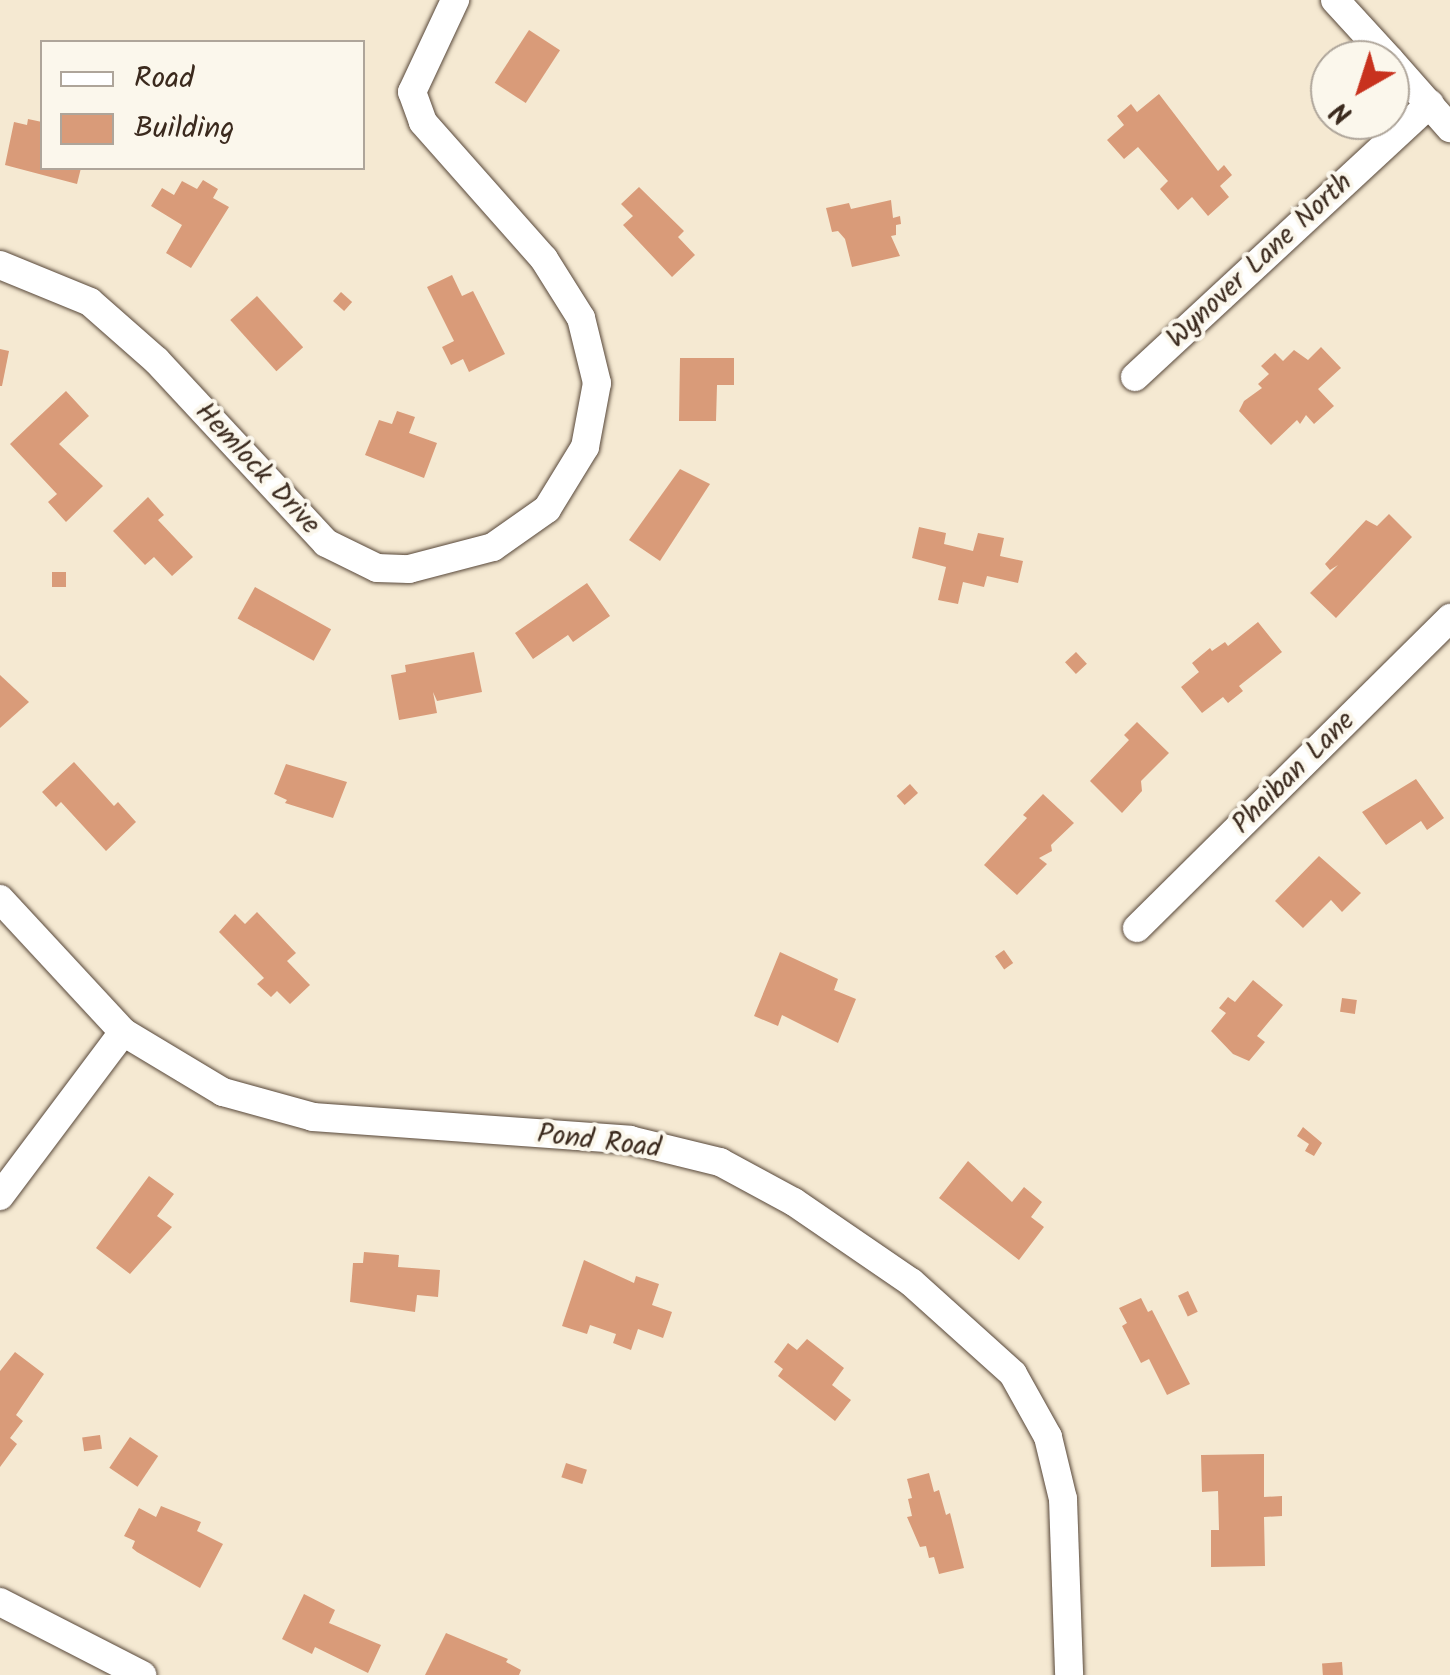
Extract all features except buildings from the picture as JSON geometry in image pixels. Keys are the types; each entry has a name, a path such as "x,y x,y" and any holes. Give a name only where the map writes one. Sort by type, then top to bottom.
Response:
{"street":[{"name":"Hemlock Drive","path":"0,265 90,302 157,361 326,543 378,568 409,570 494,547 548,509 585,447 598,383 581,318 544,258 423,122 412,92 455,0"},
{"path":"1335,0 1372,40"},
{"path":"1410,82 1450,128"},
{"name":"Wynover Lane North","path":"1134,376 1430,104"},
{"name":"Phaiban Lane","path":"1137,928 1450,618"},
{"name":"Pond Road","path":"0,899 123,1032 223,1092 313,1117 630,1140 720,1162 794,1202 911,1282 1013,1374 1048,1437 1063,1499 1069,1675"},
{"path":"0,1196 123,1032"},
{"path":"0,1602 142,1675"}]}
